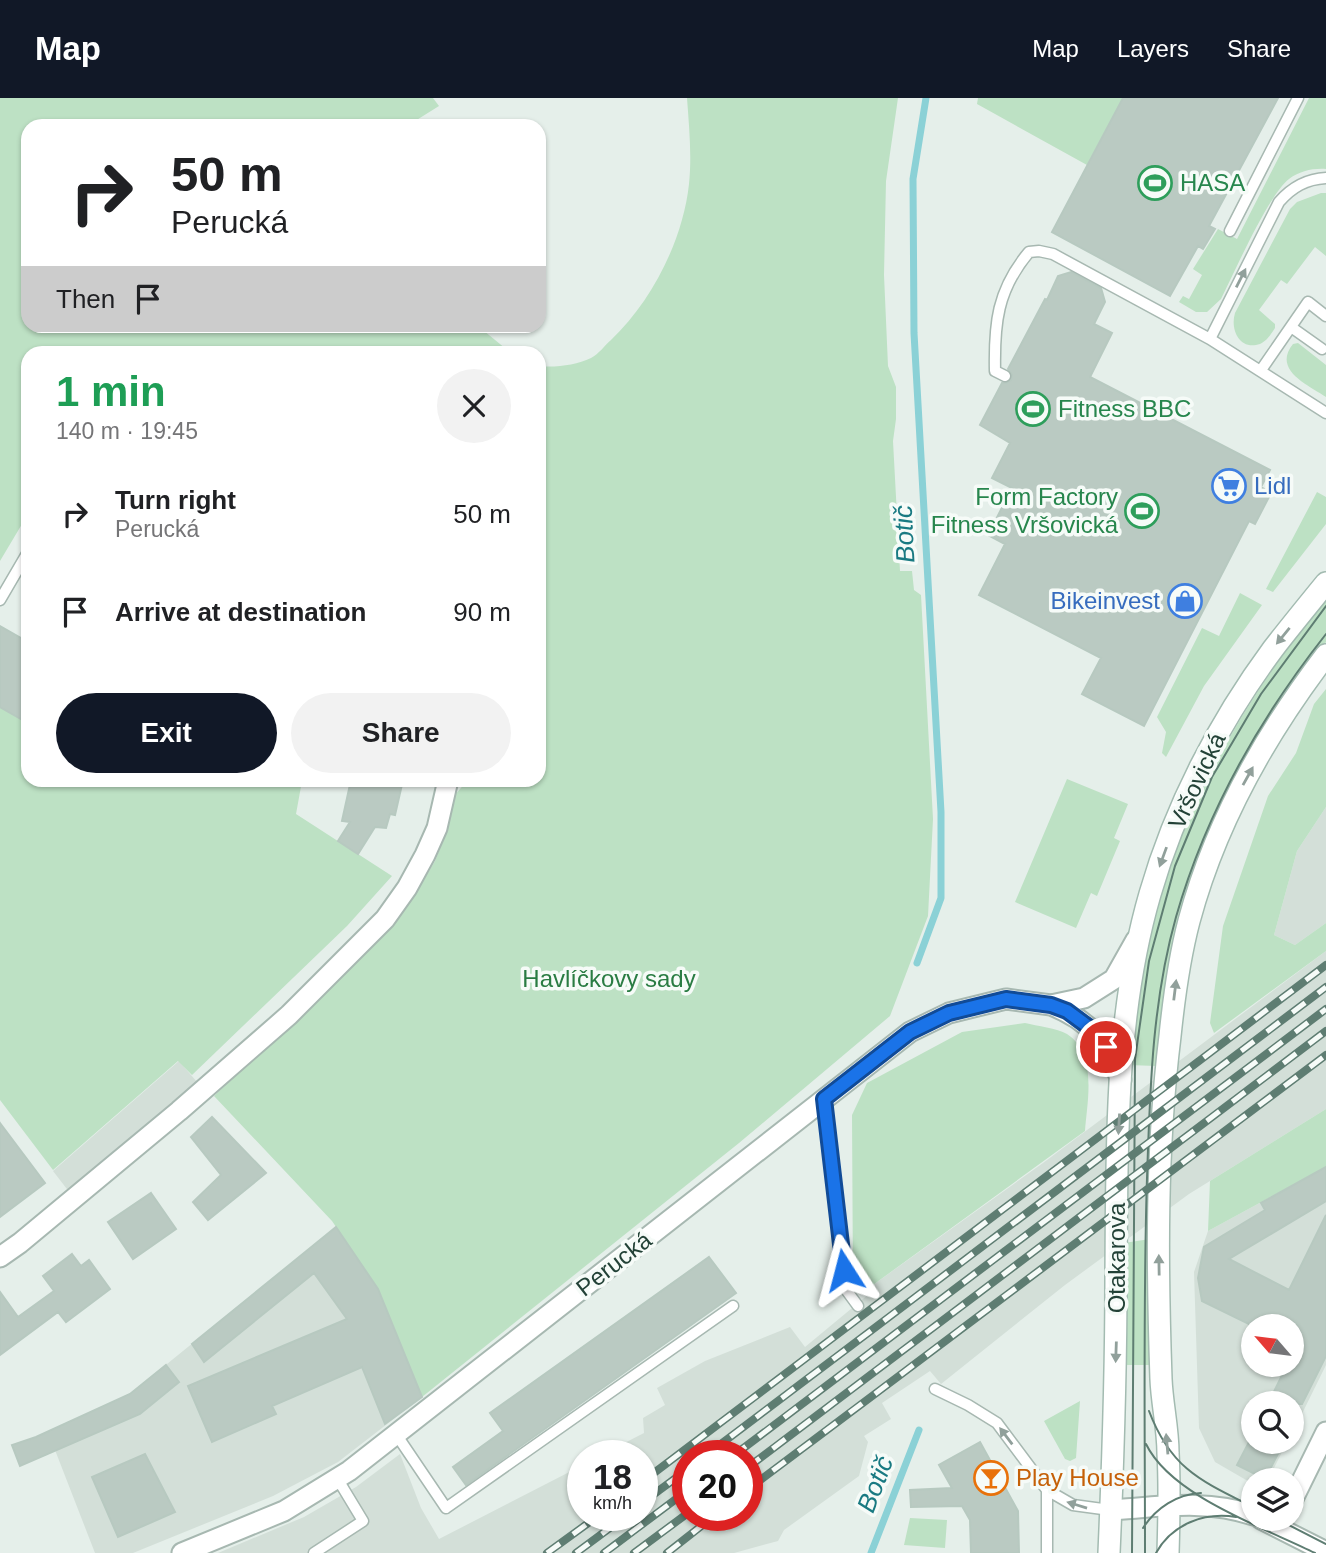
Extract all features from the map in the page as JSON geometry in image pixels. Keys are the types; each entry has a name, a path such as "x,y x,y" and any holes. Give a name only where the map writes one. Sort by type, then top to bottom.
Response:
{"main road":[{"name":"Vršovická","path":"1127,1007 1138,936 1173,829 1219,731 1273,650 1326,583"},
{"name":"Vršovická","path":"1167,1058 1179,966 1189,922 1207,866 1238,794 1262,750 1326,655"},
{"name":"Otakarova","path":"1109,1553 1116,1343 1117,1157 1127,1007"},
{"name":"Otakarova","path":"1167,1058 1160,1141 1158,1229 1161,1382 1168,1451 1168,1553"}],"street":[{"path":"0,1257 179,1111 289,1015 385,919 407,888 425,855 437,828 446,787"},
{"name":"Perucká","path":"1051,1005 1084,998 1114,979 1138,936"},
{"name":"Perucká","path":"182,1553 284,1511 337,1478 910,1032 949,1013 1006,999 1051,1005 1081,1020 1094,1031 1106,1047 1121,1080"},
{"path":"1304,1477 1326,1432"},
{"path":"1111,1510 1199,1505 1241,1513"},
{"path":"1290,1531 1326,1552"}],"lane":[{"path":"1230,230 1298,98"},
{"path":"1210,339 1279,202 1289,191 1302,183 1326,178"},
{"path":"1005,376 995,372 994,334 1000,303 1009,281 1029,252 1053,254 1210,339 1326,413"},
{"path":"1261,370 1308,302 1326,316"},
{"path":"1291,327 1322,349"},
{"path":"0,600 21,564"},
{"path":"824,1099 847,1291 858,1306"},
{"path":"396,1434 446,1508 733,1306"},
{"path":"935,1389 997,1423 1047,1490 1073,1506 1111,1510"},
{"path":"314,1553 363,1521 337,1478"},
{"path":"1047,1490 1047,1553"}],"shaded area":[{"path":"1326,807 1326,923 1295,945 1274,935 1297,851"},
{"path":"1326,951 1326,1109 1189,1194 1065,1285 941,1384 930,1371 882,1403 891,1419 864,1436 868,1442 859,1476 784,1530 778,1541 734,1553 218,1553 304,1517 356,1487 400,1454 421,1508 439,1539 567,1473 567,1531 658,1531 658,1440 630,1440 644,1433 643,1418 665,1405 657,1388 705,1361 790,1327 805,1347 869,1294 866,1290 1043,1163"},
{"path":"179,1061 197,1082 70,1193 53,1171"},
{"path":"1326,1167 1326,1365 1304,1410 1304,1391 1241,1391 1241,1454 1281,1454 1274,1468 1241,1468 1241,1477 1215,1462 1199,1428 1194,1272 1208,1231"},
{"path":"336,1227 378,1289 422,1397 338,1462 273,1496 133,1553 95,1553 48,1432 130,1394"}],"green space":[{"path":"0,98 433,98 439,106 418,119 21,119 21,333 487,333 502,346 21,346 21,526 0,561"},
{"name":"Havlíčkovy sady","path":"687,98 898,98 886,181 884,275 888,366 896,387 893,441 900,571 912,571 914,590 921,595 933,819 928,916 890,1016 739,1143 422,1397 378,1289 332,1221 214,1096 362,956 393,923 416,893 435,861 447,831 453,797 462,787 546,787 546,367 572,364 591,358 640,307 663,268 680,227 689,184"},
{"path":"978,98 1123,98 1087,165 977,104"},
{"path":"1309,98 1326,98 1326,169 1297,174 1281,187 1252,235 1221,299 1207,312 1196,312 1179,302 1183,296 1189,299 1202,275 1193,269 1218,229 1237,239"},
{"path":"1326,193 1326,256 1315,247 1287,284 1281,280 1259,310 1275,324 1275,328 1262,343 1247,344 1235,332 1235,313 1290,209 1297,202"},
{"path":"1298,343 1326,365 1326,397 1302,382 1289,369 1288,353 1293,344"},
{"path":"1317,492 1326,497 1326,524 1273,592 1266,589"},
{"path":"1240,593 1262,605 1204,686 1166,757 1162,753 1166,732 1157,717 1202,628 1219,636"},
{"path":"1326,597 1326,642 1254,747 1162,1015 1156,1066 1129,1065 1143,960 1172,860 1191,813 1238,724 1294,639"},
{"path":"1326,689 1326,807 1297,851 1274,935 1295,945 1326,923 1326,951 1214,1033 1210,1023 1223,926 1268,796 1296,753 1314,704"},
{"path":"0,707 21,719 21,787 301,787 296,814 392,876 347,926 192,1075 178,1061 53,1170 0,1100"},
{"path":"1067,779 1128,804 1114,838 1120,841 1097,896 1091,893 1076,928 1015,902"},
{"path":"1025,1023 1067,1034 1077,1043 1087,1066 1085,1131 866,1290 853,1286 852,1115 867,1083 962,1032"},
{"path":"1326,1109 1326,1167 1208,1231 1210,1181"},
{"path":"1150,1239 1152,1365 1125,1365 1124,1243"},
{"path":"1080,1401 1076,1458 1070,1461 1065,1459 1044,1421"},
{"path":"910,1518 947,1520 945,1548 904,1545"}],"building":[{"name":"HASA","path":"1123,98 1278,98 1209,226 1215,229 1203,249 1198,246 1170,296 1052,232"},
{"path":"1071,272 1101,288 1105,302 1094,324 1112,333 1090,377 1270,470 1261,487 1271,493 1255,524 1249,521 1144,726 1082,694 1101,658 979,595 1005,544 988,535 1012,488 992,478 1010,443 980,425 1002,383 1011,380 1012,375 1008,369 1058,276"},
{"path":"0,626 21,638 21,719 0,707"},
{"path":"349,787 401,787 395,815 390,814 386,828 375,827 358,854 338,841 350,822 342,821"},
{"path":"212,1117 266,1173 208,1220 193,1202 221,1175 191,1137"},
{"path":"0,1123 45,1183 0,1217"},
{"path":"1326,1167 1326,1201 1229,1259 1289,1290 1326,1215 1326,1356 1304,1400 1304,1391 1274,1391 1281,1377 1304,1377 1304,1314 1241,1314 1241,1320 1202,1301 1198,1278 1204,1247 1265,1210 1261,1203"},
{"path":"151,1193 176,1229 133,1259 108,1222"},
{"path":"336,1227 378,1289 422,1397 385,1424 362,1367 272,1406 276,1414 212,1442 188,1386 347,1319 314,1273 204,1362 192,1344"},
{"path":"72,1254 81,1266 89,1260 110,1289 66,1322 58,1312 0,1355 0,1292 18,1317 54,1291 43,1276"},
{"path":"709,1257 736,1293 466,1485 453,1467 503,1431 490,1413"},
{"path":"166,1365 179,1382 140,1414 20,1466 12,1445 36,1437 130,1394"},
{"path":"980,1442 1018,1511 1019,1553 971,1553 970,1520 962,1506 911,1507 910,1490 952,1488 939,1465"},
{"path":"145,1454 175,1512 118,1537 92,1477"},
{"path":"1243,1454 1278,1454 1271,1468 1243,1468 1237,1465"}],"waterway":[{"name":"Botič","path":"917,963 941,898 941,812 914,333 913,179 926,98"},
{"name":"Botič","path":"871,1553 919,1430"}],"tram line":[{"path":"1132,1553 1135,1059 1149,961 1175,866 1212,777 1261,694 1326,606"},
{"path":"1145,1553 1148,1145 1157,1014 1168,949 1188,878 1237,768 1279,699 1326,634"},
{"path":"1149,1411 1167,1447 1178,1460 1203,1480 1241,1501"},
{"path":"1146,1444 1158,1463 1197,1495 1315,1553"},
{"path":"1143,1528 1154,1514 1168,1503 1201,1493"},
{"path":"1156,1553 1171,1534 1190,1522 1212,1516 1236,1517"},
{"path":"1301,1531 1326,1544"}],"railway":[{"path":"658,1470 1326,965"},
{"path":"726,1440 1326,987"},
{"path":"754,1440 1326,1009"},
{"path":"763,1456 1326,1031"},
{"path":"763,1478 1326,1055"},
{"path":"658,1491 672,1481"},
{"path":"604,1553 672,1502"},
{"path":"634,1553 672,1525"},
{"path":"547,1553 577,1531"},
{"path":"576,1553 606,1531"},
{"path":"667,1553 695,1531"}],"place":[{"name":"HASA","path":"1155,183"},
{"name":"Fitness BBC","path":"1033,409"},
{"name":"Lidl","path":"1229,486"},
{"name":"Form Factory Fitness Vršovická","path":"1142,511"},
{"name":"Bikeinvest","path":"1185,601"},
{"name":"Play House","path":"991,1478"}],"route":[{"path":"844,1270 824,1099 910,1032 949,1013 1006,999 1051,1005 1067,1011 1094,1031 1106,1047"}]}
